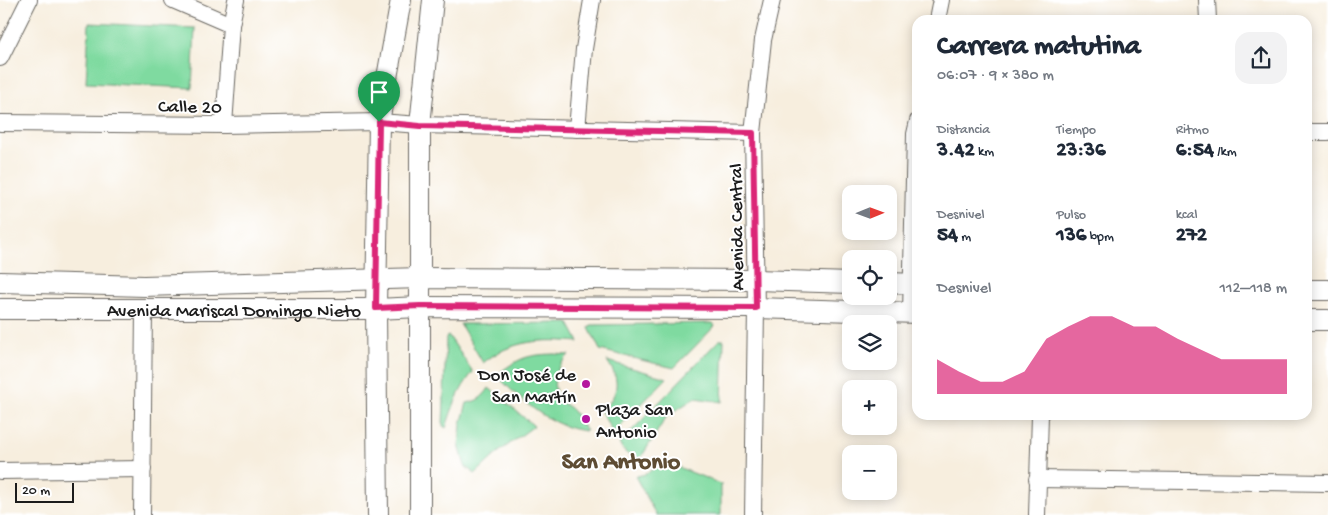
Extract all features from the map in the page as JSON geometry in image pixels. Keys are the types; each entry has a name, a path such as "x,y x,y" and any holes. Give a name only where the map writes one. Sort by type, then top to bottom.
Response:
{"street":[{"path":"0,58 29,0"},
{"path":"173,0 230,25"},
{"path":"224,125 230,25 236,0"},
{"path":"378,515 376,279 379,122 401,0"},
{"path":"420,515 420,126 433,0"},
{"path":"577,129 584,49 592,0"},
{"name":"Avenida Central","path":"753,515 756,280 753,133 763,40 772,0"},
{"path":"938,15 941,0"},
{"path":"1207,0 1208,15"},
{"name":"Calle 20","path":"0,122 224,125 379,122 420,126 753,133"},
{"path":"1312,132 1328,132"},
{"name":"Avenida Mariscal Domingo Nieto","path":"0,282 144,286 421,278 756,280 842,283"},
{"path":"897,284 912,284"},
{"path":"1312,290 1328,290"},
{"name":"Avenida Mariscal Domingo Nieto","path":"0,309 376,308 420,306 756,308 912,313"},
{"path":"142,515 144,308"},
{"path":"1312,320 1328,320"},
{"path":"1037,515 1040,420"},
{"path":"0,471 143,469"},
{"path":"1037,479 1328,483"}],"green space":[{"path":"89,23 195,28 192,88 86,83"},
{"path":"569,323 579,342 529,342 505,349 483,363 460,324"},
{"path":"713,323 715,326 674,368 600,350 589,328 591,325"},
{"path":"449,336 473,372 456,399 446,428 443,426 446,337"},
{"path":"719,340 724,340 722,402 695,398 667,416 640,459 626,453 619,444"},
{"path":"554,354 569,355 557,371 554,383 555,389 561,401 573,411 586,431 560,424 536,411 496,375 523,358"},
{"path":"607,361 667,378 613,433 601,411 612,399 616,387 612,368"},
{"path":"489,388 534,426 500,451 475,474 465,466 459,445 461,424 467,403 480,398"},
{"path":"660,460 721,484 721,515 656,515 635,476 650,471"}],"place":[{"name":"Don José de San Martín","path":"586,384"},
{"name":"Plaza San Antonio","path":"586,419"}],"district":[{"name":"San Antonio","path":"621,460"}],"route":[{"path":"379,122 420,126 753,133 756,308 420,306 376,308 379,122"}]}
